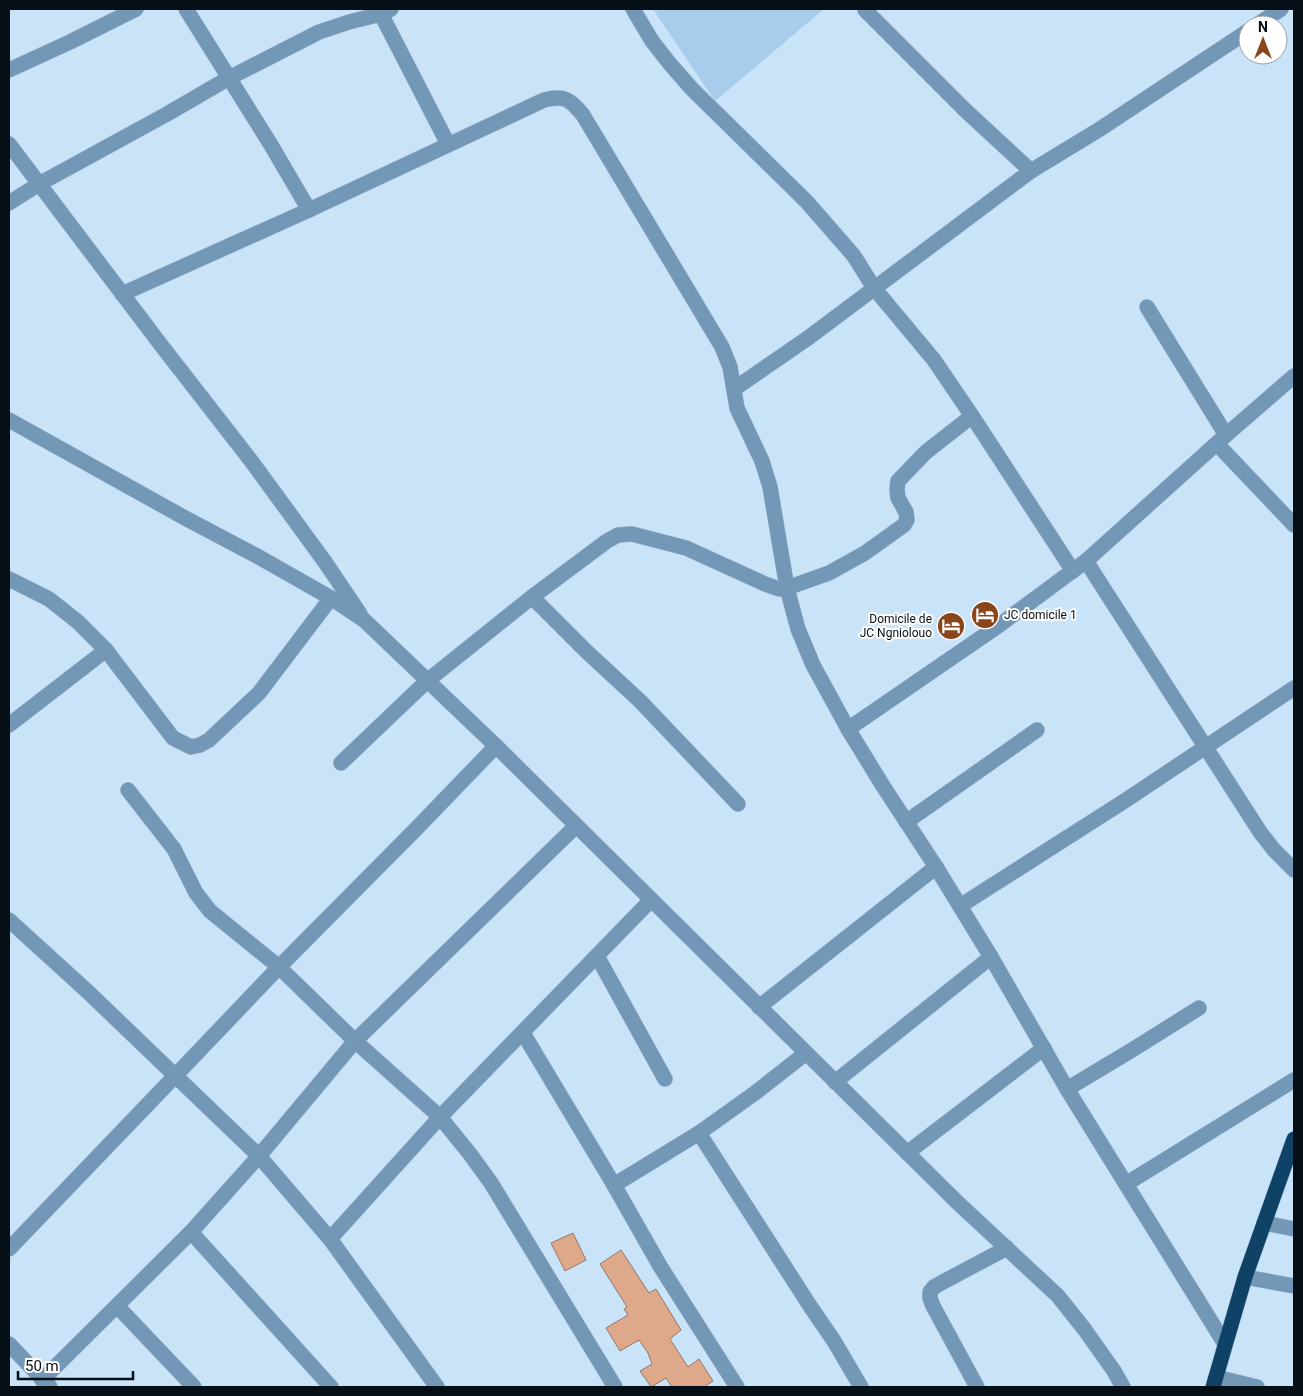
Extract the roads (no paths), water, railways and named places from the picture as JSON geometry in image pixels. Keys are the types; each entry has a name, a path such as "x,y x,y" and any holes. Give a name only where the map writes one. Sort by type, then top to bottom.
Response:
{"highway":[{"path":"1215,1382 1246,1277 1294,1139"}],"street":[{"path":"9,70 136,9"},
{"path":"186,9 272,145 309,210"},
{"path":"633,9 652,41 692,89 807,202 854,256 874,288 934,360 1073,571"},
{"path":"866,10 965,110 1031,171"},
{"path":"9,203 39,184 167,114 228,78 319,32 386,11 448,144"},
{"path":"734,389 808,338 1031,171 1100,129 1238,38"},
{"path":"122,294 309,210 544,100 555,97 567,99 576,107 722,347 730,367 737,408 762,461 770,487 787,588 798,629 813,665 848,729 960,906 1067,1089 1225,1344"},
{"path":"9,144 258,470 325,562 364,620"},
{"path":"1147,307 1221,439 1294,525"},
{"path":"848,729 998,626 1086,561 1294,376"},
{"path":"341,763 427,681 532,597 607,541 618,536 632,534 686,548 779,589 829,573 848,563 904,525 907,520 906,512 898,498 898,481 926,452 972,416"},
{"path":"9,420 184,518 257,556 331,598 364,620 496,746 907,1153 1058,1296 1085,1330 1123,1387"},
{"path":"1086,561 1260,832 1274,850 1294,870"},
{"path":"9,579 48,599 78,622 106,650 173,738 191,747 209,740 259,693 331,598"},
{"path":"532,597 640,701 738,804"},
{"path":"9,725 106,650"},
{"path":"960,906 1294,688"},
{"path":"906,822 1037,730"},
{"path":"9,1249 279,967 496,746"},
{"path":"128,790 174,849 196,893 210,911 279,967 355,1041 440,1118 470,1154 491,1183 615,1387"},
{"path":"9,1344 46,1384 117,1306 191,1232 259,1156 355,1041 576,826"},
{"path":"759,1007 936,867"},
{"path":"330,1239 440,1118 651,900"},
{"path":"9,920 87,991 259,1156 330,1239 437,1387"},
{"path":"597,956 665,1079"},
{"path":"835,1082 990,957"},
{"path":"1067,1089 1199,1008"},
{"path":"523,1033 660,1266 738,1387"},
{"path":"907,1153 1044,1048"},
{"path":"614,1185 699,1133 806,1053"},
{"path":"1126,1184 1294,1080"},
{"path":"699,1133 804,1298 834,1341 861,1387"},
{"path":"1264,1223 1294,1229"},
{"path":"191,1232 331,1387"},
{"path":"977,1387 933,1306 930,1292 941,1283 1007,1248"},
{"path":"1246,1277 1294,1286"},
{"path":"117,1306 194,1387"},
{"path":"1215,1382 1257,1387"}],"place":[{"name":"JC domicile 1","path":"985,615"},
{"name":"Domicile de JC Ngniolouo","path":"951,626"}]}
